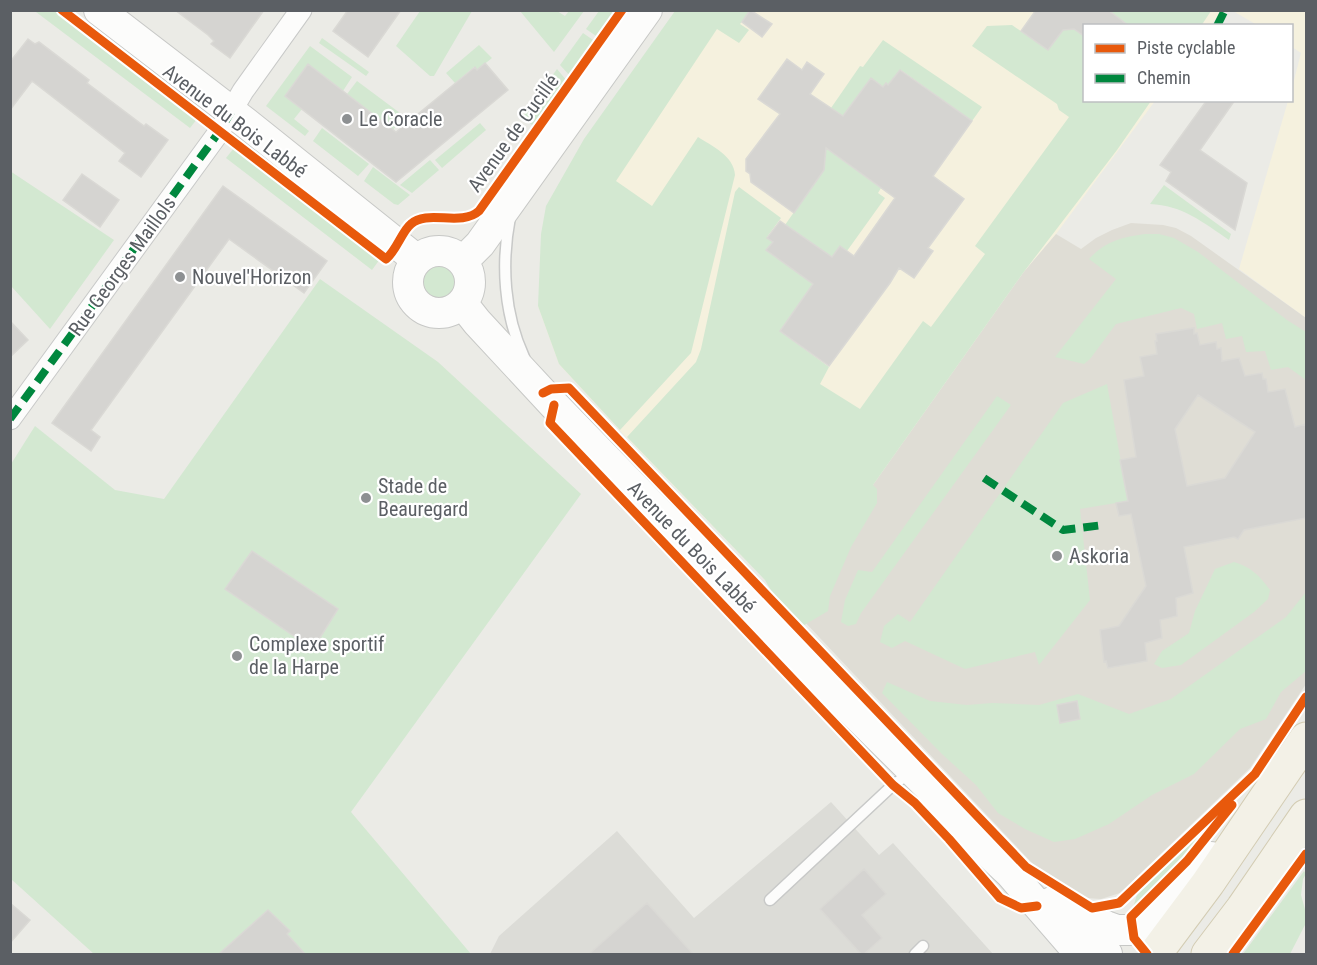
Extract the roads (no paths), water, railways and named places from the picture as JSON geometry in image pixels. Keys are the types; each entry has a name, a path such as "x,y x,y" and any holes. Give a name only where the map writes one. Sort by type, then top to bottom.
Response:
{"main road":[{"path":"1155,954 1208,883 1306,739"},
{"path":"1208,954 1243,908 1306,816"}],"street":[{"name":"Avenue du Bois Labbé","path":"99,10 416,260"},
{"name":"Rue Georges Maillols","path":"12,415 219,132 243,91 301,10"},
{"name":"Avenue de Cucillé","path":"463,261 480,244 647,10"},
{"path":"438,250 447,251 463,261 470,278 467,296 462,303 444,313 425,310 417,304 407,287 410,268 416,260 426,253 438,250"},
{"name":"Avenue du Bois Labbé","path":"462,303 538,388 813,672 920,778 962,827 1045,904 1107,954"},
{"path":"1045,904 1117,930 1144,927 1168,905 1261,805"},
{"path":"1169,954 1231,871 1261,805"},
{"name":"Avenue du Bois Labbé","path":"1045,904 1062,954"},
{"name":"Avenue du Bois Labbé","path":"1045,904 1080,954"}],"lane":[{"path":"513,197 508,225 507,297 514,334 538,388"},
{"path":"770,900 892,785 920,778"},
{"path":"915,954 923,946"}],"place":[{"name":"Le Coracle","path":"347,119"},
{"name":"Nouvel'Horizon","path":"180,277"},
{"name":"Stade de Beauregard","path":"366,498"},
{"name":"Askoria","path":"1057,556"},
{"name":"Complexe sportif de la Harpe","path":"237,656"}]}
